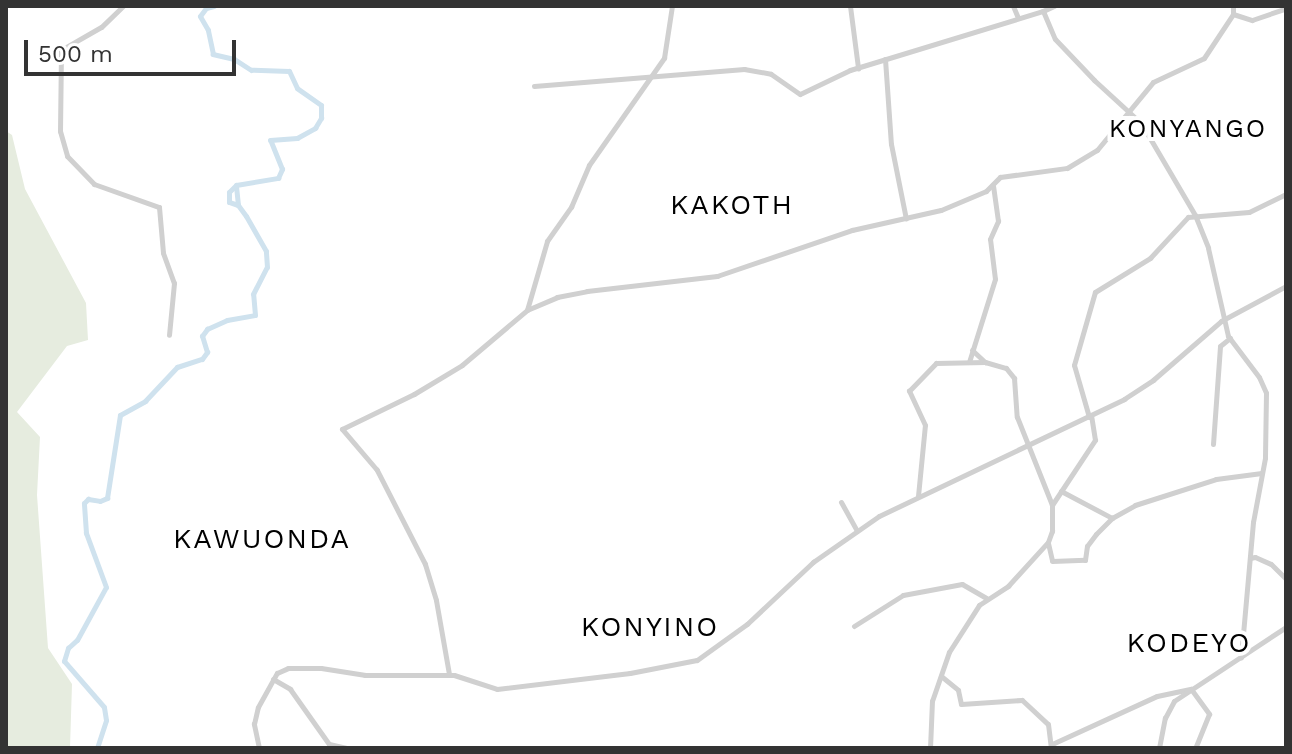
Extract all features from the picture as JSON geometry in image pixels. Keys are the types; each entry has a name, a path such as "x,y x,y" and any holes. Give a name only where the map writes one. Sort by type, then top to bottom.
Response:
{"street":[{"path":"123,6 101,27 61,50 60,131 67,156 94,184 159,207 163,253 174,283 169,335"},
{"path":"527,310 547,241 571,207 589,165 655,74 667,48 672,6"},
{"path":"850,6 858,68"},
{"path":"1013,6 1018,18"},
{"path":"534,86 556,87 571,81 610,81 655,74 762,70 800,94 858,68 1054,6"},
{"path":"449,674 436,600 425,564 377,470 342,429 407,398 462,365 527,310 557,297 717,276 852,230 906,219 968,200 993,186 1003,176 1067,168 1097,150 1131,111 1142,91 1153,82 1204,58 1233,14 1233,6"},
{"path":"1233,14 1252,20 1286,8"},
{"path":"1043,11 1066,52 1131,111 1151,138 1195,215 1208,248 1230,338 1259,377 1266,393 1262,473 1241,657"},
{"path":"885,59 891,144 906,219"},
{"path":"969,362 995,279 990,239 998,221 993,186"},
{"path":"1052,505 1095,440 1074,365 1095,292 1150,258 1188,217 1249,212 1286,194"},
{"path":"259,748 255,717 280,671 303,667 365,675 449,674 497,689 693,661 747,624 803,570 857,531 918,496 1090,416 1153,380 1225,319 1286,286"},
{"path":"1213,444 1220,346 1230,338"},
{"path":"972,350 985,362"},
{"path":"918,496 925,425 909,391 936,363 985,362 1006,368 1014,378 1017,417 1052,505 1052,531 1048,542 1008,586 986,598 949,652 932,701 930,748"},
{"path":"1048,542 1052,561 1085,560 1090,541 1112,518 1135,505 1216,479 1262,473"},
{"path":"1061,491 1112,518"},
{"path":"841,502 857,531"},
{"path":"1250,558 1271,564 1286,579"},
{"path":"854,626 903,595 962,584 986,598"},
{"path":"1159,748 1165,718 1174,701 1286,627"},
{"path":"941,676 958,690 961,704 1022,700 1048,724 1051,746 1157,696 1191,689"},
{"path":"273,679 290,689 329,744 347,748"},
{"path":"1191,689 1209,714 1195,748"}],"shaded area":[{"path":"6,131 12,135 25,189 86,303 88,340 67,346 17,412 40,437 37,495 48,648 72,684 70,748 6,748"}],"waterway":[{"path":"97,748 106,720 104,707 64,661 68,648 77,640 106,587 86,533 84,503 88,499 100,501 107,498 120,415 145,401 177,367 202,359 207,352 202,336 207,329 227,320 255,315 253,294 267,267 266,251 238,205 229,202 229,192 236,185 278,178 282,169 270,140 297,138 315,128 321,118 321,105 297,88 289,71 251,70 234,59 213,54 208,30 200,16 206,8 214,6"},
{"path":"236,186 238,205"}],"district":[{"name":"KONYANGO","path":"1188,129"},
{"name":"KAKOTH","path":"732,205"},
{"name":"KAWUONDA","path":"262,539"},
{"name":"KONYINO","path":"650,627"},
{"name":"KODEYO","path":"1189,643"}]}
